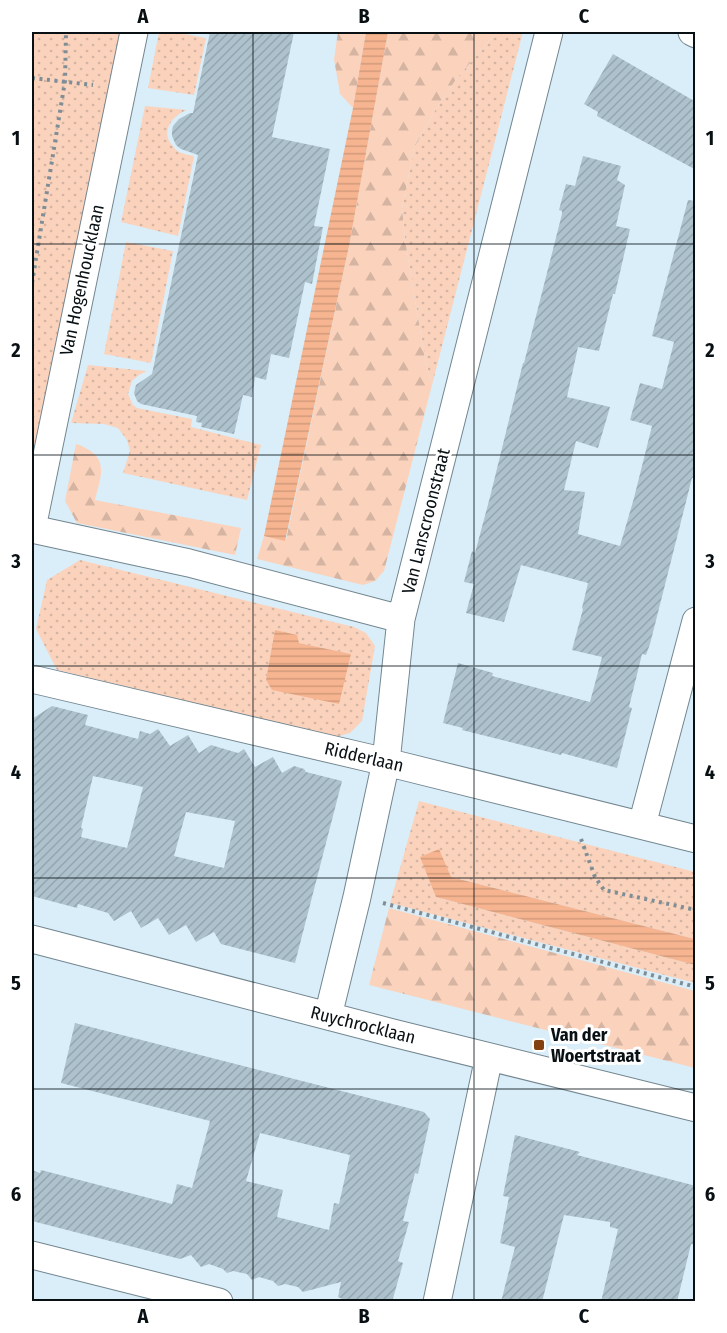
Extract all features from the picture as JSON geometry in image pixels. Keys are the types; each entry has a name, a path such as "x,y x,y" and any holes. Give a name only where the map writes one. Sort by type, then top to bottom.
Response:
{"street":[{"name":"Van Hogenhoucklaan","path":"32,529 134,32"},
{"name":"Van Lanscroonstraat","path":"328,1016 386,762 402,619 549,32"},
{"path":"32,529 189,562 402,619"},
{"path":"642,825 696,621"},
{"name":"Ridderlaan","path":"32,679 386,762 696,839"},
{"name":"Ruychrocklaan","path":"32,939 696,1108"},
{"path":"436,1302 489,1056"},
{"path":"32,1255 150,1293 219,1302"}],"path":[{"path":"32,283 65,81 66,32"},
{"path":"32,78 122,88"},
{"path":"580,839 595,877 604,890 696,910"},
{"path":"357,897 696,987"}],"green space":[{"path":"32,32 125,32 32,475"},
{"path":"159,32 174,32 206,38 194,95 148,88"},
{"path":"338,32 366,32 353,108 340,94 334,59"},
{"path":"388,32 497,32 457,78 437,107 414,148 402,208 405,240 425,359 432,385 384,571 375,581 363,585 257,559 264,536 286,540 349,246"},
{"path":"497,32 523,32 432,385 425,359 405,240 402,208 414,148 437,107 457,78"},
{"path":"145,106 187,110 173,120 167,134 177,150 194,156 178,236 121,222"},
{"path":"126,242 173,251 151,363 104,354"},
{"path":"88,365 147,371 132,381 128,394 137,408 192,419 191,427 261,445 247,500 123,473 130,451 127,440 118,428 104,424 71,423"},
{"path":"76,444 89,450 99,460 101,473 95,500 241,528 235,555 77,523 65,501"},
{"path":"80,560 354,627 366,633 375,646 362,721 350,733 336,737 57,670 36,629 47,580","holes":["299,643 350,654 272,689"]},
{"path":"419,801 695,872 695,939 451,877 436,897 695,965 695,983 390,903"},
{"path":"389,908 695,991 695,1068 369,985"}],"shaded area":[{"path":"366,32 388,32 349,246 285,541 264,536 353,108"},
{"path":"275,630 297,635 299,643 351,654 339,704 272,690 266,680"},
{"path":"439,849 451,877 695,939 695,965 436,897 420,857"}],"building":[{"path":"210,32 294,32 272,137 330,149 314,226 323,227 312,284 305,282 289,358 271,354 266,380 255,377 252,397 243,395 234,434 201,427 202,423 196,422 197,416 141,404 134,393 136,385 152,374 198,155 176,145 172,136 173,126 179,119 193,113"},
{"path":"613,54 696,102 696,170 597,116 598,112 584,104"},
{"path":"583,156 621,166 617,180 625,185 616,226 630,229 599,351 578,347 567,397 610,407 598,448 576,441 564,490 585,492 578,534 620,546 652,426 630,420 640,383 662,389 674,342 652,336 688,200 696,201 696,478 692,478 650,644 646,655 642,654 617,768 462,730 463,728 443,723 458,663 493,673 492,676 590,702 602,657 572,650 588,583 521,565 504,622 466,613 474,584 464,582 472,551 475,553 490,497 562,214 559,210 566,184 575,186"},
{"path":"52,706 88,715 85,725 138,739 140,731 150,734 158,729 170,746 188,735 199,753 211,745 238,753 244,749 255,767 273,757 282,773 294,766 306,772 342,781 295,963 221,944 214,932 196,942 186,925 169,935 158,918 141,928 131,911 114,921 108,913 78,904 77,908 32,896 32,719","holes":["93,776 143,787 127,848 81,837","186,812 235,821 224,868 174,856"]},
{"path":"75,1023 424,1112 430,1119 418,1174 415,1173 403,1221 409,1222 398,1261 403,1263 392,1302 349,1302 338,1297 341,1282 303,1292 298,1287 285,1284 278,1286 273,1281 259,1277 252,1280 247,1274 233,1271 227,1273 209,1264 201,1267 191,1255 180,1259 32,1221 32,1170 40,1173 41,1170 172,1204 177,1184 192,1188 210,1121 61,1083","holes":["260,1133 350,1155 339,1204 334,1203 329,1230 277,1217 283,1190 246,1181"]},
{"path":"515,1135 580,1152 577,1155 696,1186 696,1245 691,1244 677,1302 601,1302 618,1229 610,1227 610,1222 564,1215 542,1302 501,1302 515,1247 500,1243 509,1197 503,1196"}],"place":[{"name":"Van der Woertstraat","path":"539,1045"}]}
